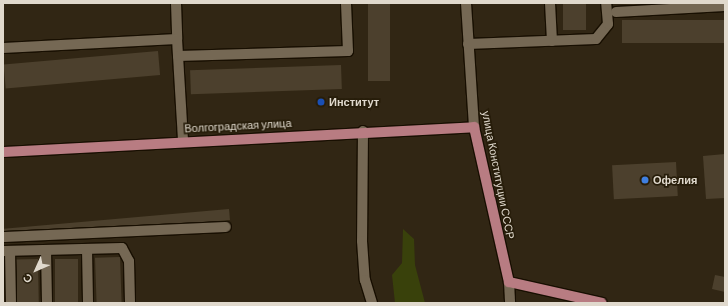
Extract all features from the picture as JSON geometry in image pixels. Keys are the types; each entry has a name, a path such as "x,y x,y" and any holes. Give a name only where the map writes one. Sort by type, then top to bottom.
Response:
{"main road":[{"name":"Волгоградская улица","path":"3,152 363,131 474,127"},
{"name":"улица Конституции СССР","path":"474,127 509,282"},
{"path":"509,282 602,303"}],"street":[{"path":"176,3 183,141"},
{"path":"178,56 348,51 346,3"},
{"name":"улица Конституции СССР","path":"466,3 474,127"},
{"path":"550,3 552,41"},
{"path":"606,3 608,24"},
{"path":"468,44 596,39 622,3"},
{"path":"616,12 725,6"},
{"path":"3,48 177,38"},
{"path":"363,131 362,241 365,280 372,303"},
{"path":"3,237 226,227"},
{"path":"11,303 6,251 122,248 129,261 130,303"},
{"path":"87,249 88,303"},
{"path":"46,250 47,303"},
{"name":"улица Конституции СССР","path":"509,282 510,303"}],"green space":[{"path":"403,229 414,239 415,265 425,303 395,303 392,275 402,263"}],"building":[{"path":"368,3 390,3 390,81 368,81"},
{"path":"563,3 586,3 586,30 563,30"},
{"path":"622,20 725,20 725,43 622,43"},
{"path":"158,51 160,75 6,88 4,65"},
{"path":"341,65 342,89 191,94 190,70"},
{"path":"725,154 725,198 706,199 703,156"},
{"name":"Офелия","path":"676,162 678,196 614,199 612,165"},
{"path":"229,209 230,220 5,240 4,229"},
{"path":"120,257 122,303 97,303 95,258"},
{"path":"16,259 38,259 39,303 17,303"},
{"path":"55,259 78,259 78,303 55,303"},
{"path":"715,275 725,277 725,292 712,289"}],"place":[{"name":"Институт","path":"321,102"},
{"name":"Офелия","path":"645,180"}]}
